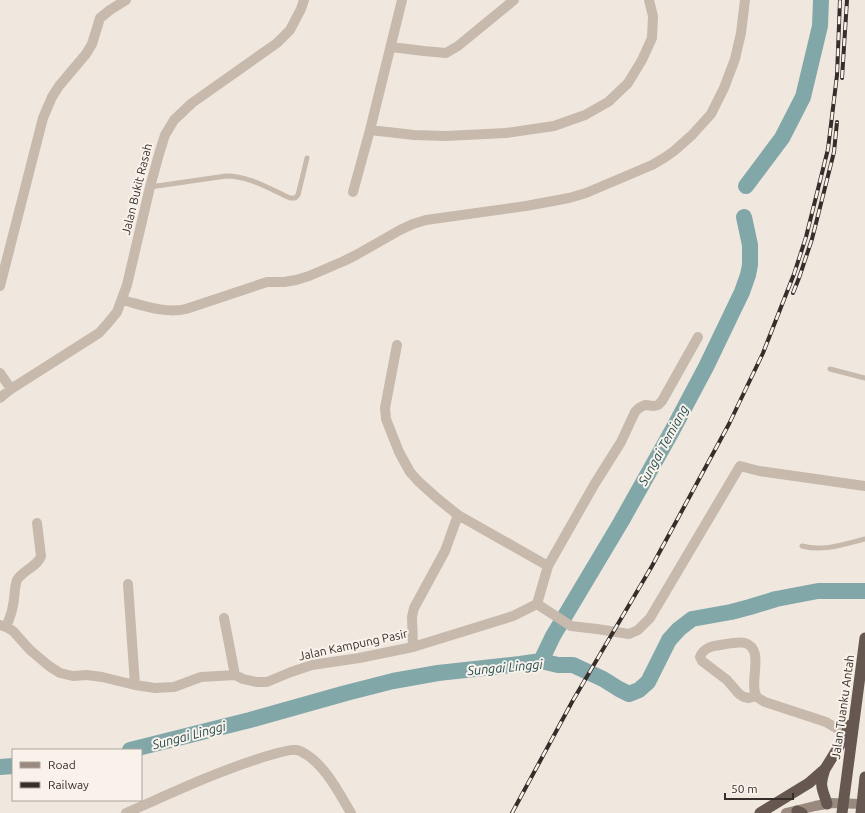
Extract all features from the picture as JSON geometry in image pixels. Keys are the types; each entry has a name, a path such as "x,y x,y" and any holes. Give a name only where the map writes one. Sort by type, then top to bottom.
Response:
{"highway":[{"name":"Jalan Tuanku Antah","path":"843,808 865,638"},
{"path":"827,804 821,787 821,780 825,769 846,734 855,715"},
{"path":"760,813 809,783 825,769"},
{"path":"861,809 865,777"}],"main road":[{"path":"786,813 799,812 815,806 827,804 843,808 861,809"}],"street":[{"path":"0,286 43,118 52,97 59,86 86,54 92,44 100,18 126,0"},
{"name":"Jalan Bukit Rasah","path":"0,398 11,389 99,333 117,312 127,285 150,187 165,135 174,120 192,103 277,43 290,30 304,0"},
{"path":"352,192 370,130 402,0"},
{"path":"391,47 446,53 458,46 514,0"},
{"path":"370,130 414,135 446,136 506,132 554,126 585,115 608,102 628,83 642,60 652,38 653,16 649,0"},
{"path":"122,300 170,311 186,309 267,282 284,282 308,276 344,261 413,224 426,220 526,206 569,198 586,193 652,165 674,151 692,135 711,114 724,88 735,60 741,33 745,0"},
{"path":"698,337 662,401 658,405 654,406 645,404 635,412 621,442 594,485 548,566 537,604 571,626 628,634 638,630 650,618 740,466 759,471 865,486"},
{"path":"397,345 385,408 386,419 410,472 419,482 458,515 548,566"},
{"path":"0,373 11,389"},
{"path":"414,646 412,617 414,608 445,551 458,515"},
{"path":"3,626 13,607 17,581 22,574 38,562 41,556 37,523"},
{"path":"128,584 135,685"},
{"name":"Jalan Kampung Pasir","path":"3,626 13,631 30,650 60,673 73,676 87,675 102,677 155,688 174,687 201,677 235,675 256,682 267,682 312,665 359,658 414,646 513,616 537,604"},
{"path":"224,618 235,675"},
{"path":"756,696 749,698 739,694 727,680 702,661 700,657 701,654 711,647 738,643 749,645 753,649 756,658 754,689 756,696 765,702 826,722 846,734"},
{"path":"126,813 198,781 250,761 279,752 296,750 306,754 317,763 330,779 351,813"}],"lane":[{"path":"150,187 235,176 262,184 290,198 295,198 298,195 307,158"},
{"path":"830,369 865,378"},
{"path":"802,546 809,548 830,547 865,539"}],"waterway":[{"name":"Sungai Temiang","path":"746,186 782,138 803,97 820,26 821,0"},
{"name":"Sungai Temiang","path":"541,661 553,636 621,522 672,431 706,367 742,292 750,265 750,245 744,217"},
{"name":"Sungai Linggi","path":"134,749 250,720 393,681 438,673 541,661 558,665 573,665 603,679 629,694 639,690 648,682 669,640 679,629 692,619 731,612 776,599 818,591 865,591"},
{"name":"Sungai Linggi","path":"0,767 12,766"}],"railway":[{"path":"512,813 572,702 652,566 729,424 763,353 794,274 806,237 828,149 837,75 840,0"},
{"path":"842,78 847,0"},
{"path":"793,293 812,239 834,152 837,122"}]}
